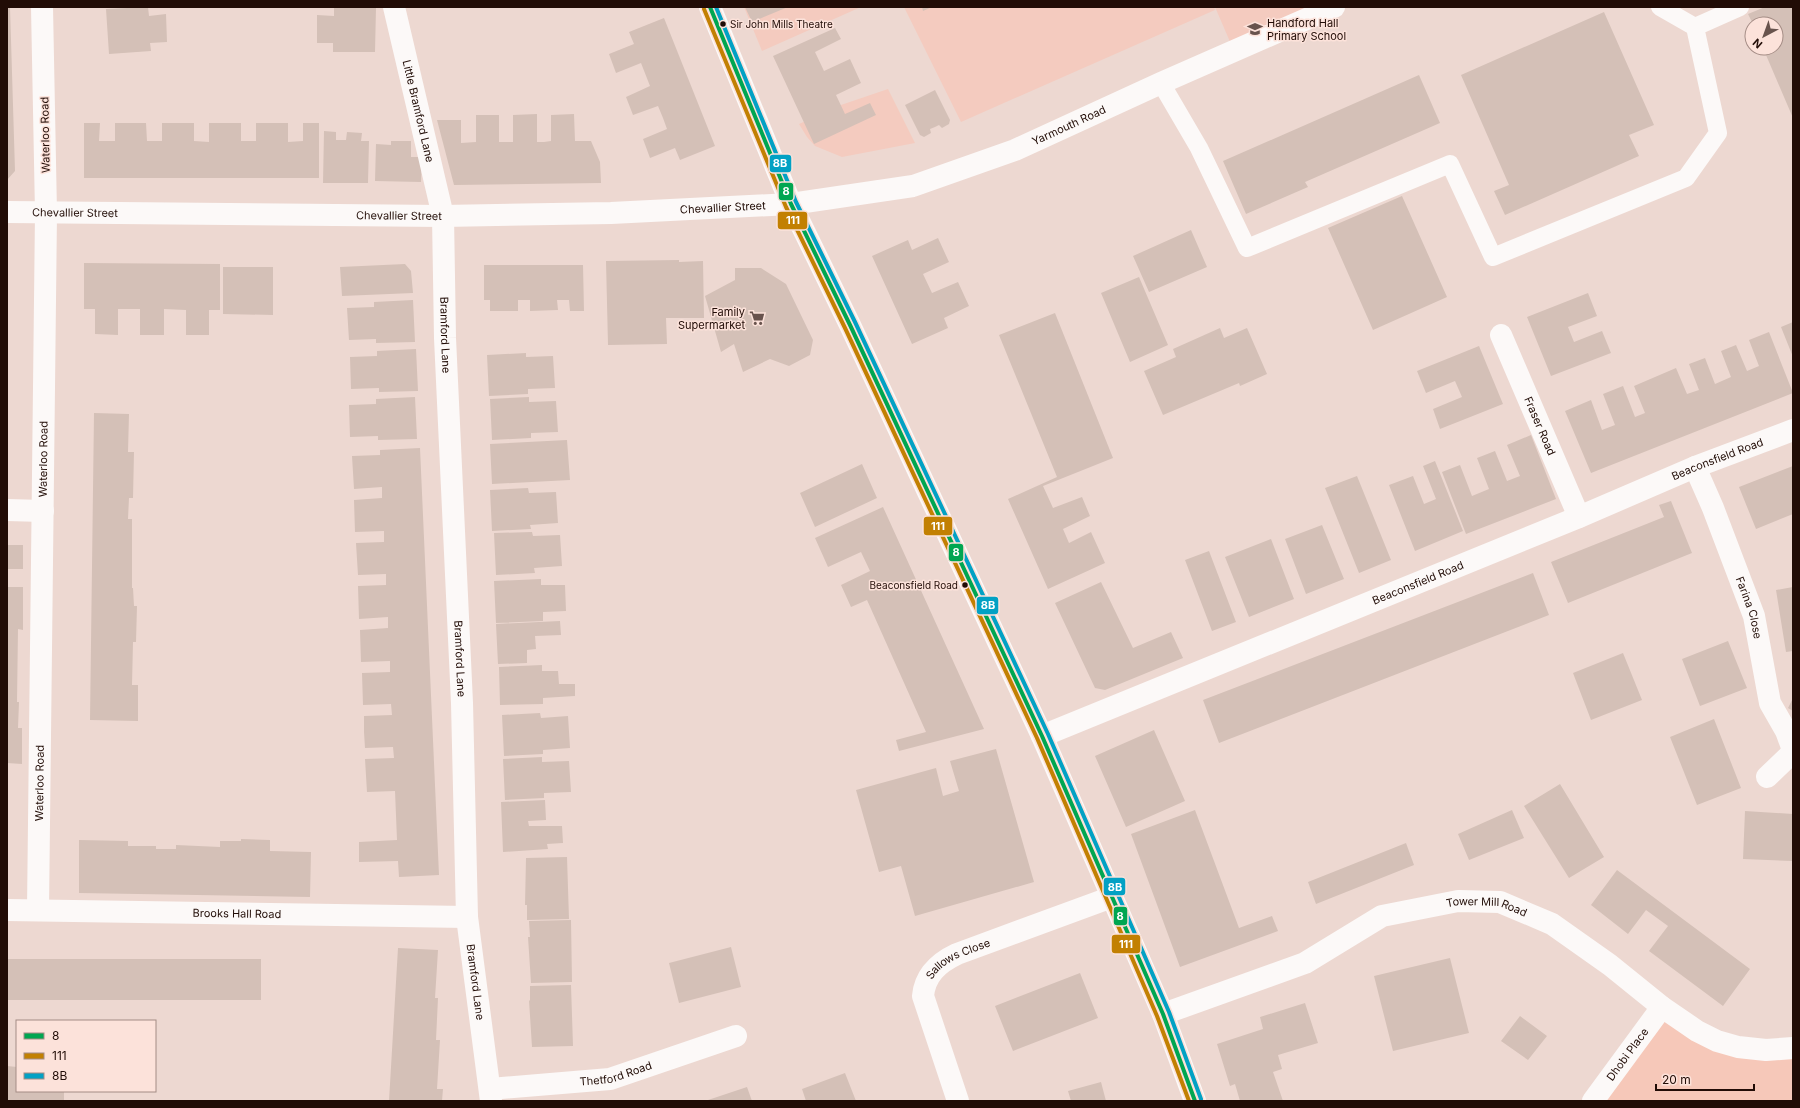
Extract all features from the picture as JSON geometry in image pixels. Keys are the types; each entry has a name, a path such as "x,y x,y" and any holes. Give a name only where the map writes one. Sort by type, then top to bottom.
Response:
{"street":[{"name":"Waterloo Road","path":"38,910 46,213 42,7"},
{"name":"Little Bramford Lane","path":"394,7 443,216"},
{"path":"710,7 791,204 854,332 1042,736 1163,1014 1195,1101"},
{"name":"Yarmouth Road","path":"791,204 913,186 1015,150 1161,83 1334,7"},
{"name":"Chevallier Street","path":"7,212 443,216 611,213 791,204"},
{"name":"Bramford Lane","path":"443,216 445,346 462,703 467,917 490,1095"},
{"name":"Fraser Road","path":"1501,335 1580,518"},
{"name":"Beaconsfield Road","path":"1042,736 1580,518 1695,467 1793,430"},
{"name":"Farina Close","path":"1695,467 1713,508 1754,616 1770,703 1786,731 1793,751"},
{"path":"7,510 43,511"},
{"path":"1767,777 1793,751"},
{"name":"Sallows Close","path":"958,1101 923,996 925,982 929,976 940,963 957,954 1112,897"},
{"name":"Tower Mill Road","path":"1163,1014 1305,963 1382,916 1458,901 1500,902 1552,924 1610,965 1662,1007 1697,1031 1717,1041 1738,1047 1766,1050 1793,1048"},
{"name":"Brooks Hall Road","path":"7,910 467,917"},
{"name":"Dhobi Place","path":"1593,1101 1662,1007"},
{"name":"Thetford Road","path":"490,1095 610,1079 736,1036"}],"lane":[{"path":"1161,83 1199,148 1247,248 1450,164 1493,258 1686,178 1718,132 1695,27 1660,7"},
{"path":"1695,27 1740,7"}],"shaded area":[{"path":"744,7 861,7 762,51"},
{"path":"904,7 1214,7 1215,10 961,122"},
{"name":"Handford Hall Primary School","path":"1215,7 1334,7 1234,51"},
{"path":"888,89 915,143 842,157 815,146 799,124 841,105"},
{"path":"1662,1007 1697,1031 1793,1048 1793,1101 1593,1101"}],"building":[{"path":"7,7 10,7 15,171 7,180"},
{"path":"148,7 149,16 166,14 167,42 150,43 151,51 109,54 106,9"},
{"path":"745,7 788,7 752,22"},
{"path":"922,7 932,7 923,11"},
{"path":"1765,7 1793,7 1793,118 1766,56 1784,56 1784,16 1749,16 1748,14"},
{"path":"334,8 376,8 375,52 333,52 333,43 317,43 317,15 334,16"},
{"path":"1604,12 1654,125 1629,135 1639,156 1505,215 1494,191 1509,185 1461,75"},
{"path":"664,18 715,146 680,160 675,148 650,158 643,139 667,129 663,118 658,106 633,115 626,97 650,86 641,63 616,73 609,54 634,44 629,32"},
{"path":"835,28 841,39 815,52 824,71 850,59 861,83 836,95 845,114 870,103 876,115 814,144 773,56"},
{"path":"1419,75 1440,123 1305,182 1308,187 1246,214 1223,161"},
{"path":"935,90 950,120 949,124 942,128 939,125 930,129 931,133 924,137 920,135 905,105"},
{"path":"537,114 537,142 544,142 551,141 551,115 574,114 575,141 591,141 600,162 601,183 454,185 437,120 461,120 461,143 476,142 476,115 499,115 499,142 513,142 513,115"},
{"path":"84,123 100,123 99,141 115,141 115,123 146,123 147,141 162,141 162,123 194,123 194,141 209,142 209,123 241,123 241,141 256,141 256,123 288,123 288,142 303,141 303,123 319,123 319,178 84,178"},
{"path":"324,131 336,132 336,140 346,140 347,132 362,133 361,141 369,141 368,183 323,183"},
{"path":"391,141 411,141 411,157 422,157 421,182 375,181 376,144 391,145"},
{"path":"1402,196 1447,297 1373,330 1328,228"},
{"path":"1191,230 1207,267 1149,292 1133,256"},
{"path":"938,238 949,262 923,274 932,293 958,282 969,306 944,318 948,328 912,344 872,256 908,240 912,250"},
{"path":"679,260 679,262 703,261 704,318 666,318 667,344 608,345 606,261"},
{"path":"84,263 220,264 220,310 209,310 209,335 186,335 186,310 164,309 164,335 140,335 140,309 118,309 118,335 95,334 95,309 84,309"},
{"path":"405,264 411,271 413,293 342,296 340,267"},
{"path":"484,265 583,265 584,311 570,311 569,300 557,300 558,310 530,311 530,300 518,300 518,311 490,311 490,300 484,300"},
{"path":"223,267 273,267 273,315 223,314"},
{"name":"Family Supermarket","path":"735,268 761,268 786,284 813,340 810,355 789,366 770,359 743,372 734,344 721,352 705,296 735,280"},
{"path":"1139,277 1168,345 1130,362 1101,293"},
{"path":"1588,293 1597,316 1568,327 1574,342 1602,331 1611,353 1551,376 1527,317"},
{"path":"413,300 415,342 376,343 376,339 349,340 347,308 374,307 374,302"},
{"path":"1055,313 1113,458 1043,486 1053,508 1082,497 1090,516 1063,529 1069,543 1091,532 1105,563 1048,589 1008,499 1057,477 999,335"},
{"path":"1793,322 1793,357 1781,327"},
{"path":"1220,328 1224,338 1247,328 1267,374 1240,386 1239,383 1163,415 1144,371 1176,357 1173,349"},
{"path":"1769,332 1793,393 1591,473 1565,411 1591,400 1602,430 1615,425 1603,394 1623,386 1635,417 1645,413 1634,386 1676,368 1687,394 1699,390 1689,364 1705,358 1715,384 1731,377 1721,351 1736,345 1747,371 1759,366 1749,340"},
{"path":"1479,346 1503,404 1440,429 1433,409 1462,397 1455,381 1426,393 1417,371"},
{"path":"416,349 418,391 379,392 379,388 351,389 350,357 377,356 377,351"},
{"path":"526,353 526,357 553,356 555,388 528,389 528,394 489,396 487,355"},
{"path":"415,397 417,439 378,440 378,436 350,437 349,405 376,404 376,399"},
{"path":"529,397 529,402 556,401 558,432 531,433 531,438 492,440 490,399"},
{"path":"94,413 129,414 128,452 134,452 133,498 129,498 128,519 132,519 132,588 134,606 137,606 136,642 133,642 132,685 138,685 138,721 90,720"},
{"path":"1531,435 1556,499 1466,534 1442,472 1460,465 1472,496 1489,489 1477,458 1495,451 1507,481 1520,476 1507,445"},
{"path":"567,440 570,480 492,484 490,444"},
{"path":"420,448 439,875 399,877 398,861 359,862 359,842 397,840 395,791 367,792 365,759 394,758 393,747 365,748 364,732 364,716 392,715 391,704 363,705 362,673 390,672 390,661 361,662 360,630 388,628 388,617 359,619 358,586 386,585 386,574 358,575 356,543 384,542 384,531 355,532 354,500 382,498 382,487 354,489 352,456 380,455 380,450"},
{"path":"1435,461 1463,531 1415,551 1389,485 1413,476 1424,504 1436,499 1423,466"},
{"path":"862,464 877,498 815,527 800,493"},
{"path":"1793,466 1793,514 1756,529 1739,487"},
{"path":"1357,476 1391,560 1359,573 1325,488"},
{"path":"528,488 529,493 556,492 558,523 530,525 531,529 492,531 490,490"},
{"path":"1671,501 1692,553 1568,603 1551,562 1664,517 1659,505"},
{"path":"883,507 984,729 899,751 896,740 926,732 867,600 851,607 841,585 870,571 861,552 828,567 815,538"},
{"path":"1322,525 1344,579 1306,594 1285,539"},
{"path":"532,532 533,536 560,535 562,566 534,568 535,573 496,575 494,533"},
{"path":"1271,539 1294,599 1249,617 1225,557"},
{"path":"7,545 23,545 23,569 7,569"},
{"path":"1209,551 1236,622 1212,631 1185,560"},
{"path":"1533,573 1549,615 1219,743 1203,700"},
{"path":"541,579 541,585 565,585 566,611 543,612 543,621 496,623 494,581"},
{"path":"1101,582 1133,648 1171,632 1183,658 1105,690 1095,688 1055,603"},
{"path":"7,587 23,587 23,630 18,629 17,702 19,702 18,728 22,728 22,764 7,763"},
{"path":"1793,587 1793,651 1786,652 1776,590"},
{"path":"560,621 561,635 535,636 536,649 527,650 527,663 498,664 496,624"},
{"path":"1728,641 1747,688 1700,706 1682,659"},
{"path":"1623,653 1642,700 1591,720 1573,673"},
{"path":"542,665 542,671 558,671 559,684 575,684 575,696 543,698 543,704 500,705 499,667"},
{"path":"1793,698 1793,711 1788,708"},
{"path":"540,713 541,718 568,716 570,748 543,750 543,754 504,756 502,715"},
{"path":"1714,719 1741,788 1697,805 1670,737"},
{"path":"1154,730 1185,801 1126,827 1095,756"},
{"path":"996,749 1034,882 915,916 901,866 879,872 856,790 936,768 943,796 959,791 950,761"},
{"path":"542,757 542,762 569,761 571,792 544,793 544,798 505,800 503,759"},
{"path":"1560,784 1604,857 1569,878 1524,806"},
{"path":"545,800 546,820 528,821 529,826 562,826 563,843 547,844 548,849 503,852 501,802"},
{"path":"1195,810 1239,928 1272,916 1278,931 1180,967 1131,834"},
{"path":"1512,810 1524,838 1469,860 1458,834"},
{"path":"1745,811 1793,814 1793,861 1743,859"},
{"path":"241,839 270,840 270,851 311,852 310,897 79,893 79,840 128,841 128,846 156,846 156,849 176,849 176,845 220,847 220,841 241,841"},
{"path":"1406,843 1414,865 1316,904 1308,882"},
{"path":"567,857 569,919 527,920 527,905 525,905 526,858"},
{"path":"1617,870 1750,969 1723,1006 1649,951 1668,926 1646,910 1628,934 1591,905"},
{"path":"571,920 572,982 531,983 528,937 530,937 529,921"},
{"path":"731,947 741,987 679,1003 669,963"},
{"path":"398,948 438,950 435,998 438,998 436,1040 440,1040 437,1089 443,1089 442,1101 389,1101"},
{"path":"1450,958 1469,1033 1393,1051 1374,976"},
{"path":"7,959 261,959 261,1000 7,1000"},
{"path":"1080,973 1098,1018 1013,1051 995,1006"},
{"path":"571,985 573,1046 532,1047 529,1000 530,1001 530,986"},
{"path":"1305,1003 1318,1043 1278,1055 1282,1069 1273,1072 1283,1101 1240,1101 1235,1084 1230,1086 1217,1044 1263,1029 1260,1017"},
{"path":"1520,1016 1547,1036 1528,1060 1501,1041"},
{"path":"7,1066 16,1067 16,1092 64,1092 64,1101 7,1101"},
{"path":"845,1073 856,1101 806,1101 802,1089"},
{"path":"1101,1082 1106,1101 1071,1101 1068,1091"},
{"path":"747,1087 752,1101 705,1101"}],"transit line":[{"name":"8","path":"710,7 791,204 850,325 1042,736 1163,1014 1195,1101"},
{"name":"8B","path":"716,7 796,202 855,322 1048,734 1169,1012 1201,1099"},
{"name":"111","path":"704,9 786,207 845,328 1037,738 1157,1016 1189,1101"}],"place":[{"name":"Sir John Mills Theatre","path":"723,24"},
{"name":"Handford Hall Primary School","path":"1255,29"},
{"name":"Family Supermarket","path":"757,318"},
{"name":"Beaconsfield Road","path":"965,585"}]}
